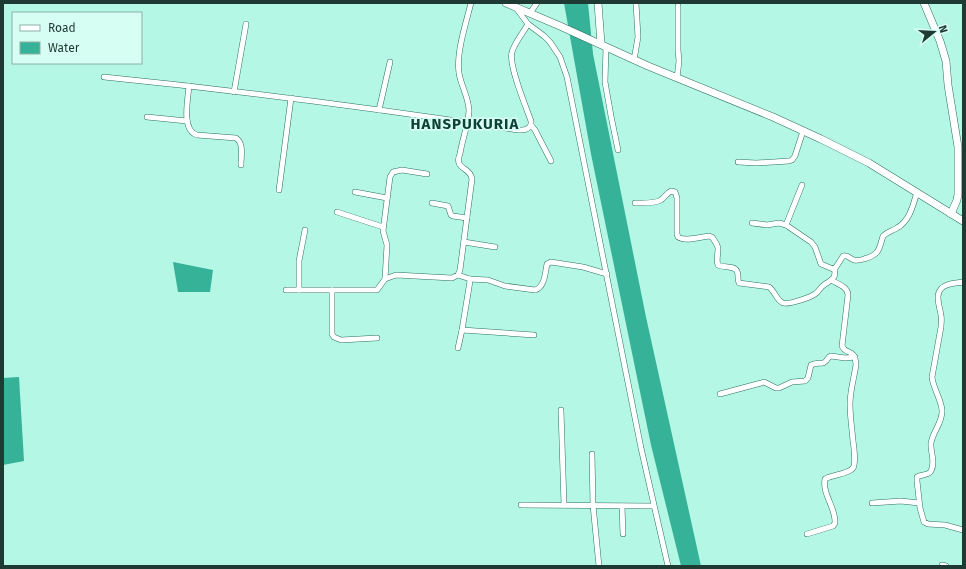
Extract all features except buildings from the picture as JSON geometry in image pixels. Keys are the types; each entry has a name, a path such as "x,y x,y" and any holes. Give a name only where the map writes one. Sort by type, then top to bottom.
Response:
{"main road":[{"path":"506,3 634,60 773,117 803,131 869,163 963,221"},
{"path":"598,3 601,44"},
{"path":"924,3 945,56 948,85 960,148 958,194 951,214"}],"street":[{"path":"385,279 396,275 452,278 458,275 460,270 472,179 471,174 461,167 459,163 461,144 469,112 460,78 459,66 463,34 471,3"},
{"path":"530,13 537,3"},
{"path":"634,60 638,37 636,3"},
{"path":"677,78 679,61 678,6"},
{"path":"516,7 523,19 550,42 560,57 567,77 654,506 668,566"},
{"path":"234,92 246,24"},
{"path":"528,24 514,48 511,59 532,125 551,161"},
{"path":"601,44 605,82 618,150"},
{"path":"379,110 390,62"},
{"path":"104,77 291,98 518,130 529,129 532,125"},
{"path":"190,86 187,121 190,130 197,136 238,139 241,143 241,165"},
{"path":"279,190 291,98"},
{"path":"147,117 187,121"},
{"path":"738,162 764,163 792,160 795,156 803,131"},
{"path":"286,290 377,290 385,279 387,245 383,227 390,177 393,172 402,170 427,174"},
{"path":"786,224 802,185"},
{"path":"355,192 387,198"},
{"path":"635,203 657,202 668,192 674,192 677,198 678,237 681,239 689,239 709,236 712,237 718,249 718,266 736,269 737,280 739,283 772,288 780,301 784,303 791,303 814,295 834,278 835,268 843,256 847,255 854,260 859,260 876,254 879,250 884,234 897,229 907,219 918,192"},
{"path":"432,203 448,206 451,215 453,216 467,218"},
{"path":"337,212 383,227"},
{"path":"752,223 767,225 779,223 786,224 813,244 821,264 833,269 835,268"},
{"path":"299,290 299,261 305,230"},
{"path":"464,242 495,246"},
{"path":"458,275 470,279 488,280 505,286 535,290 539,289 542,285 547,264 551,262 583,267 607,274"},
{"path":"458,348 470,279"},
{"path":"807,534 832,526 835,523 824,479 849,471 853,469 854,465 850,398 856,365 853,354 845,351 842,346 848,291 846,288 831,280"},
{"path":"963,282 947,285 939,291 938,296 942,319 932,377 941,405 942,415 931,443 933,458 930,471 917,477 916,481 919,504 924,522 928,524 945,525 963,530"},
{"path":"332,290 332,334 334,337 341,340 377,338"},
{"path":"462,330 534,335"},
{"path":"720,394 764,382 779,388 792,382 805,381 808,378 811,365 813,364 823,364 831,356 845,358 855,357"},
{"path":"561,410 564,505"},
{"path":"592,454 593,506 599,566"},
{"path":"872,503 901,501 919,504"},
{"path":"521,505 654,506"},
{"path":"622,506 623,534"}],"water":[{"path":"564,3 588,3 593,54 646,317 701,566 681,566 651,445 591,154"},
{"path":"173,262 213,270 210,292 178,292"},
{"path":"19,377 24,461 3,465 3,378"}],"district":[{"name":"HANSPUKURIA","path":"465,124"}]}
